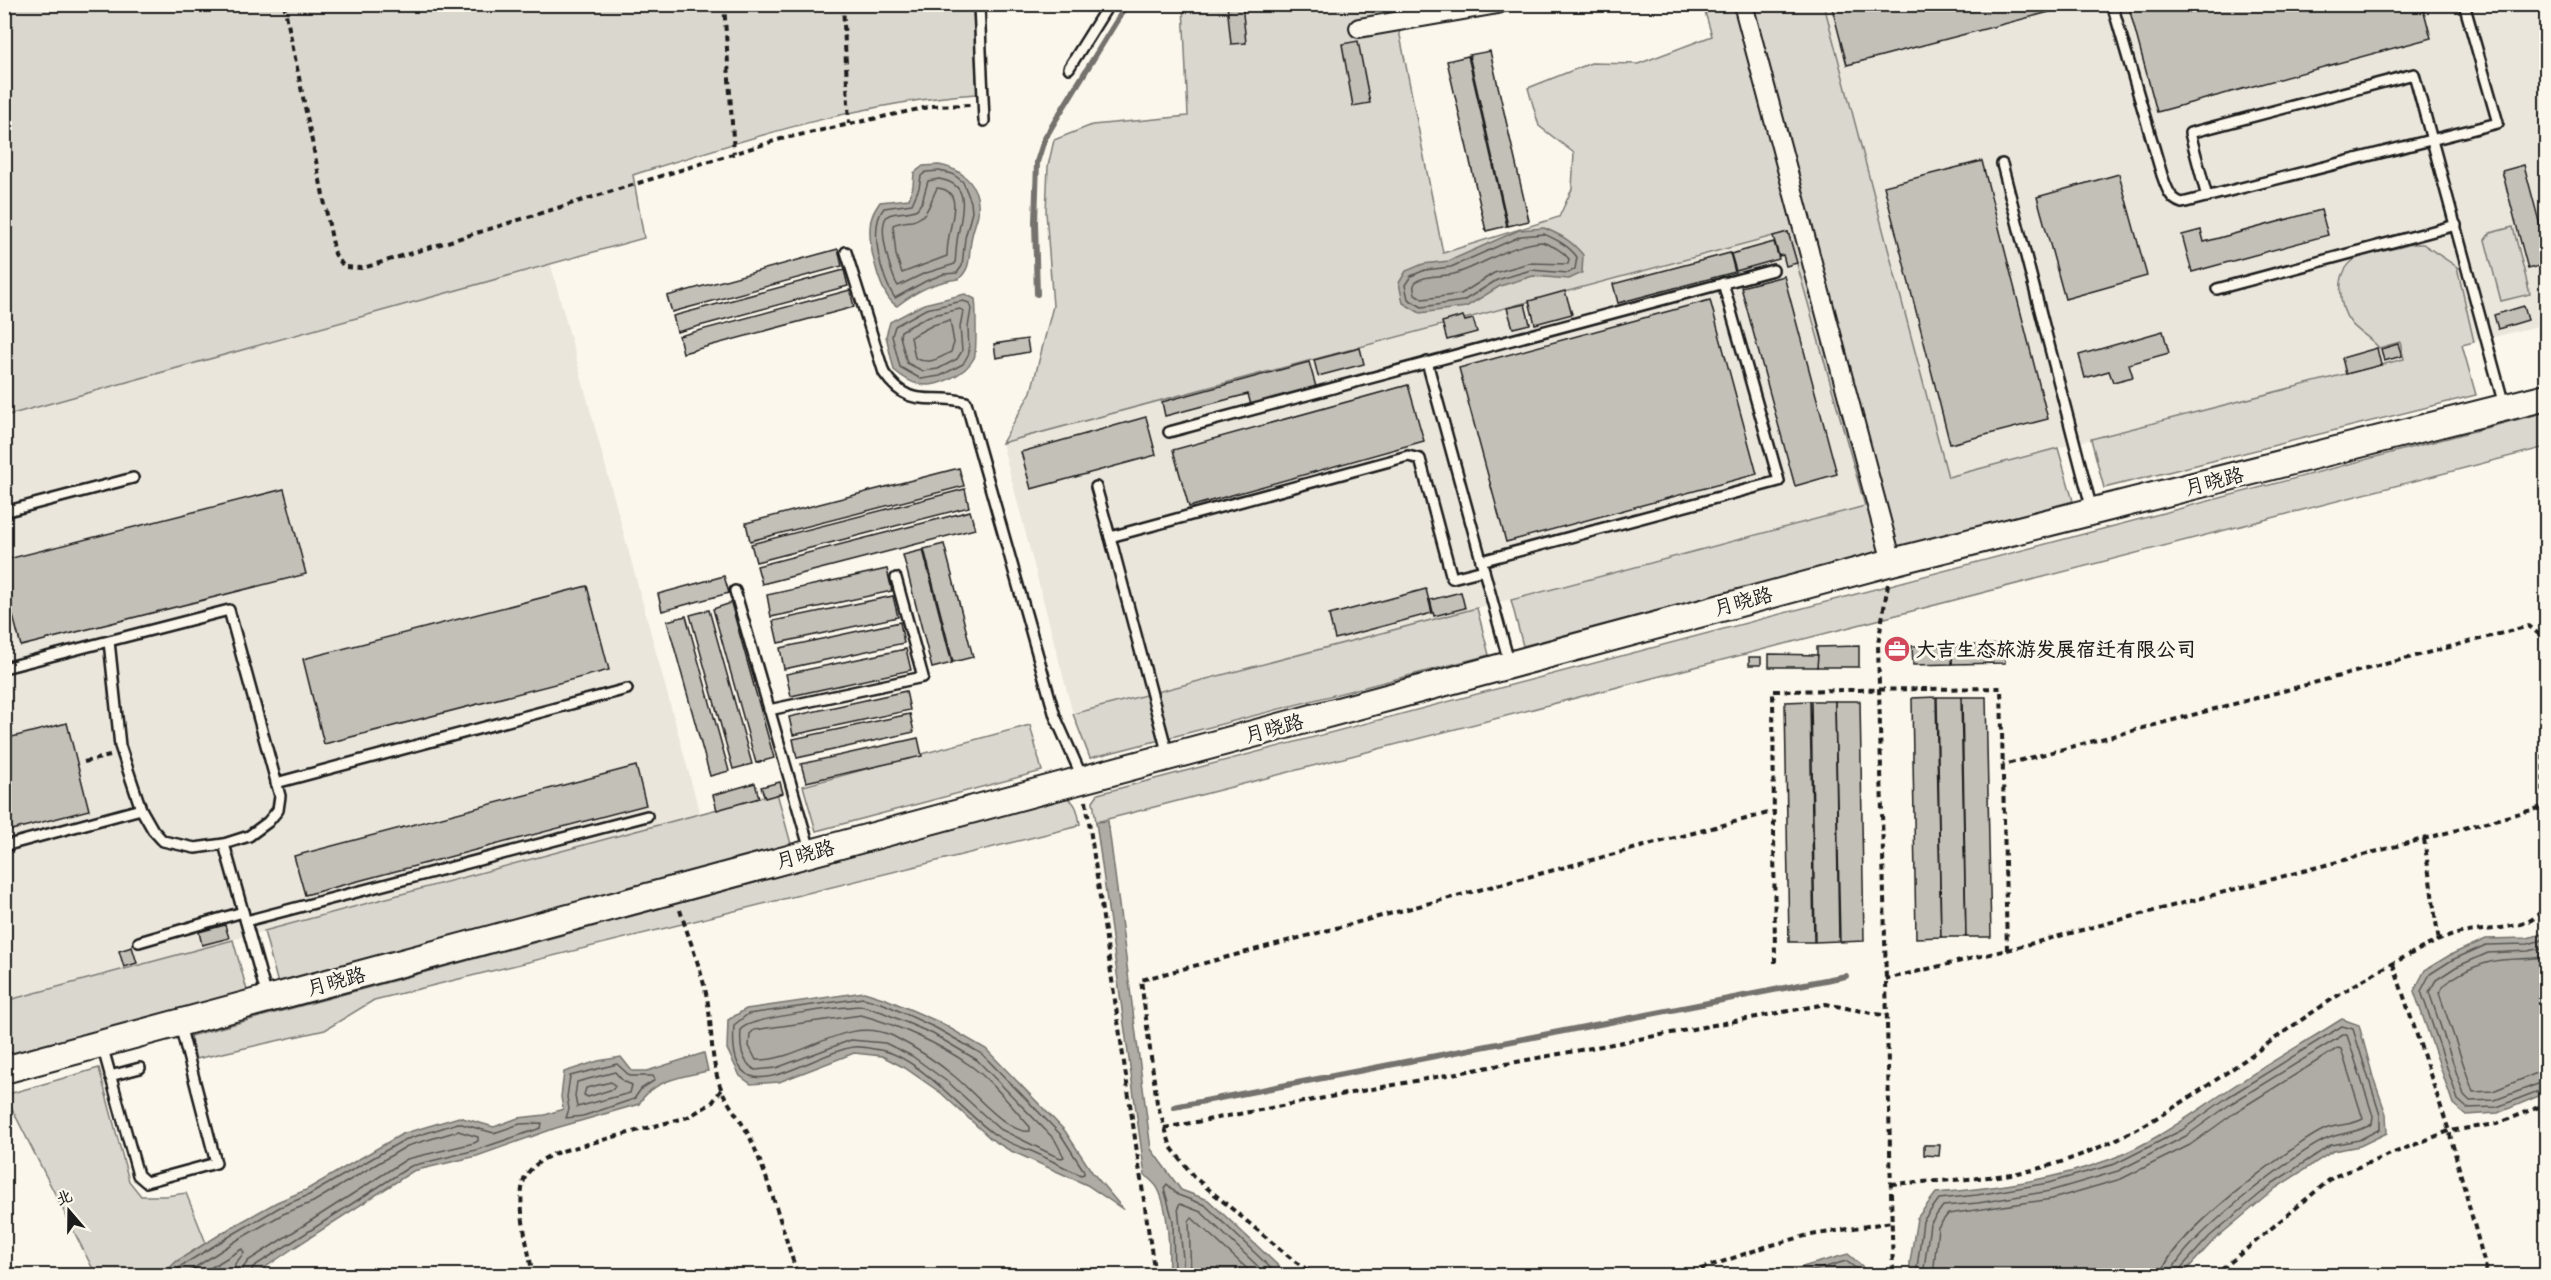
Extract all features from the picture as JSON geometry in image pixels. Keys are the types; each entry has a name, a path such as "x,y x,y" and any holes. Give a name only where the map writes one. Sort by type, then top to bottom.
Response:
{"street":[{"path":"1359,28 1498,4"},
{"path":"1743,4 1892,562"},
{"name":"月晓路","path":"4,1070 1892,562 2547,397"}],"lane":[{"path":"979,4 984,121"},
{"path":"1069,68 1109,4"},
{"path":"2112,4 2150,142 2169,193 2175,201 2182,203 2498,123 2464,4"},
{"path":"2206,197 2190,133 2414,74 2505,408"},
{"path":"2002,164 2093,511"},
{"path":"2217,290 2456,225"},
{"path":"846,252 884,373 891,383 903,392 923,400 955,399 966,402 1055,716 1083,779"},
{"path":"1169,432 1773,270"},
{"path":"1110,537 1408,456 1420,459 1452,578 1483,566 1779,481 1723,283"},
{"path":"1427,362 1509,664"},
{"path":"4,512 133,478"},
{"path":"1096,487 1168,756"},
{"path":"769,710 923,677 896,578"},
{"path":"735,591 810,853"},
{"path":"4,668 229,609 280,796 278,810 268,822 249,836 224,844 195,848 163,841 153,830 141,809 123,753 109,641"},
{"path":"276,783 627,689"},
{"path":"4,846 141,809"},
{"path":"139,942 647,816"},
{"path":"224,844 268,999"},
{"path":"101,1044 141,1180 146,1182 216,1163 180,1023"},
{"path":"110,1076 140,1068"}],"path":[{"path":"284,4 335,254 344,267 363,268 781,139 933,106 983,105"},
{"path":"724,4 734,154"},
{"path":"843,4 849,124"},
{"path":"1892,562 1878,644 1893,1275"},
{"path":"1891,1184 2036,1168 2103,1146 2226,1075 2326,1003 2393,964 2452,935 2529,921 2543,910 2544,651 2541,636 2529,626 2003,765"},
{"path":"1775,963 1773,691 2001,688 2007,950"},
{"path":"84,762 123,753"},
{"path":"1083,779 1155,1275"},
{"path":"1886,979 2007,950 2543,807"},
{"path":"1317,1275 1293,1260 1194,1177 1171,1147 1158,1103 1141,980 1773,812"},
{"path":"2424,839 2439,942"},
{"path":"674,889 704,989 709,1012 710,1048 722,1090 751,1139 798,1275"},
{"path":"2393,964 2449,1131 2488,1275"},
{"path":"1164,1128 1826,1004 1887,1016"},
{"path":"533,1275 521,1192 526,1175 536,1165 548,1156 562,1151 688,1117 712,1103 722,1090"},
{"path":"2214,1275 2333,1177 2449,1131 2497,1124 2547,1104"},
{"path":"1681,1275 1805,1236 1892,1222"}],"shaded area":[{"path":"5,4 973,5 977,94 889,105 803,124 633,175 644,238 5,416"},
{"path":"1183,5 1394,5 1443,253 1559,217 1572,189 1574,153 1539,126 1528,88 1591,63 1638,64 1712,36 1703,5 1824,5 1948,477 2058,448 2073,501 1523,646 1511,600 1865,506 1788,232 1002,443 1031,392 1053,306 1046,212 1048,166 1054,140 1092,125 1188,116"},
{"path":"1824,5 2546,5 2546,324 2197,411 1948,477"},
{"path":"2513,227 2530,294 2501,301 2485,240 2490,233"},
{"path":"1788,231 1865,506 1073,714 1002,443"},
{"path":"2412,244 2423,244 2457,267 2474,342 2462,345 2476,395 2104,488 2091,439 2404,359 2400,342 2379,348 2354,326 2343,308 2340,290 2344,273 2354,260"},
{"path":"550,262 700,814 5,1001 5,416"},
{"path":"2546,412 2546,447 1096,822 1093,801 1098,794"},
{"path":"1477,608 1489,655 1090,758 1073,714"},
{"path":"1030,725 1042,771 816,831 803,786"},
{"path":"777,793 791,844 278,984 264,931"},
{"path":"1067,798 1078,812 1080,824 1075,827 374,1000 325,1030 196,1059 190,1036"},
{"path":"233,940 248,994 5,1059 5,1001"},
{"path":"99,1068 129,1181 141,1196 186,1193 206,1243 177,1261 162,1275 96,1275 5,1095"}],"water":[{"path":"939,165 963,175 974,188 977,196 978,214 968,266 959,279 926,288 897,306 885,293 877,271 870,224 880,202 909,199 914,173 923,166"},
{"path":"1544,228 1566,239 1583,255 1582,273 1569,279 1533,276 1500,286 1466,307 1420,313 1403,303 1399,283 1406,271 1423,264 1449,261 1519,230"},
{"path":"965,294 975,299 976,348 970,364 958,375 933,384 918,384 902,377 894,370 886,336 890,322 924,304"},
{"path":"1108,821 1151,1149 1181,1190 1208,1200 1288,1275 1168,1275 1167,1219 1158,1189 1145,1175 1096,822"},
{"path":"2546,933 2546,1093 2498,1113 2466,1115 2453,1104 2414,991 2425,970 2450,955 2486,939 2527,938"},
{"path":"864,992 939,1022 986,1049 1065,1131 1092,1172 1124,1210 1087,1185 1009,1150 991,1139 941,1093 905,1068 882,1056 854,1053 779,1082 751,1084 740,1076 727,1049 728,1020 746,1009"},
{"path":"2342,1019 2359,1025 2386,1114 2387,1133 2360,1146 2333,1151 2276,1188 2214,1240 2182,1275 1910,1275 1917,1218 1936,1193 2003,1186 2047,1178 2126,1153 2170,1128"},
{"path":"704,1053 708,1071 660,1084 652,1089 639,1104 556,1128 477,1156 413,1171 254,1275 162,1275 177,1261 232,1227 277,1202 306,1190 402,1134 459,1117 494,1127 518,1118 545,1115 563,1109 561,1097 564,1072 598,1061 621,1057 632,1071 647,1071"},
{"path":"1848,1254 1862,1266 1866,1275 1774,1275"}],"building":[{"path":"1227,4 1242,4 1246,43 1231,44"},
{"path":"1831,4 2076,4 2076,5 1847,65"},
{"path":"2128,4 2422,4 2431,38 2157,112"},
{"path":"1358,41 1370,103 1353,106 1342,44"},
{"path":"1490,51 1529,221 1508,226 1469,55"},
{"path":"1468,56 1507,226 1486,231 1447,61"},
{"path":"1982,161 2048,419 1950,444 1884,186"},
{"path":"2524,165 2546,248 2546,264 2528,269 2502,171"},
{"path":"2119,174 2147,276 2065,299 2037,197"},
{"path":"2321,210 2328,235 2192,272 2182,235 2201,230 2204,242"},
{"path":"1788,232 1797,263 1786,266 1783,255 1779,256 1773,236"},
{"path":"1774,242 1779,259 1736,271 1731,254"},
{"path":"838,249 842,266 672,312 667,296"},
{"path":"1730,253 1735,272 1618,303 1613,284"},
{"path":"844,270 848,286 677,332 673,316"},
{"path":"1784,276 1837,474 1795,486 1741,287"},
{"path":"850,290 854,307 683,353 679,336"},
{"path":"1565,291 1572,314 1535,324 1529,301"},
{"path":"1710,300 1757,474 1506,542 1459,368"},
{"path":"1525,304 1530,324 1513,328 1507,308"},
{"path":"2524,306 2528,320 2498,329 2494,315"},
{"path":"1463,316 1465,321 1473,319 1477,332 1447,340 1442,322"},
{"path":"2163,331 2169,353 2129,364 2133,377 2113,382 2109,371 2085,378 2079,355"},
{"path":"1027,339 1029,352 996,358 994,344"},
{"path":"2398,344 2402,356 2384,361 2381,349"},
{"path":"1360,348 1364,364 1318,376 1314,360"},
{"path":"2377,348 2381,365 2346,374 2342,358"},
{"path":"1309,362 1316,387 1251,405 1248,394 1165,416 1162,402"},
{"path":"1408,385 1424,441 1189,507 1173,450"},
{"path":"1146,417 1156,455 1031,489 1021,452"},
{"path":"959,468 964,486 750,541 746,523"},
{"path":"284,489 306,574 21,646 4,582 4,560"},
{"path":"965,489 969,507 756,562 751,544"},
{"path":"970,511 975,529 762,584 757,566"},
{"path":"944,544 973,657 953,662 924,549"},
{"path":"923,550 952,663 932,668 903,555"},
{"path":"887,569 892,591 771,617 767,595"},
{"path":"724,576 729,593 662,611 658,594"},
{"path":"587,586 609,670 324,744 303,659"},
{"path":"1426,589 1432,613 1335,639 1329,615"},
{"path":"1461,592 1465,608 1434,616 1430,600"},
{"path":"893,596 898,617 778,643 773,621"},
{"path":"731,603 774,758 756,763 713,609"},
{"path":"709,610 752,764 733,769 690,615"},
{"path":"686,616 729,771 710,776 667,621"},
{"path":"900,622 904,643 784,669 780,648"},
{"path":"2005,644 2005,663 1952,664 1952,646"},
{"path":"1859,646 1859,667 1817,667 1817,647"},
{"path":"1912,646 1952,646 1952,664 1913,665"},
{"path":"906,649 911,670 791,696 786,674"},
{"path":"1769,654 1818,655 1817,667 1769,667"},
{"path":"1749,657 1761,657 1761,665 1749,665"},
{"path":"906,691 910,710 793,735 789,717"},
{"path":"1936,697 1941,937 1916,938 1912,698"},
{"path":"1937,697 1961,697 1966,937 1941,937"},
{"path":"1962,697 1986,697 1991,937 1966,937"},
{"path":"1810,701 1814,942 1789,942 1785,702"},
{"path":"1811,701 1835,701 1839,941 1815,942"},
{"path":"1835,701 1860,701 1864,941 1840,942"},
{"path":"910,714 914,732 797,758 793,739"},
{"path":"67,723 89,810 4,832 4,739"},
{"path":"918,738 922,756 806,782 801,764"},
{"path":"636,766 646,805 305,895 294,856"},
{"path":"780,782 783,793 765,798 761,787"},
{"path":"755,783 759,798 717,810 713,795"},
{"path":"225,925 229,938 202,945 199,932"},
{"path":"132,947 137,963 124,967 119,951"},
{"path":"1924,1145 1940,1145 1939,1156 1924,1155"}],"waterway":[{"path":"1037,294 1035,222 1037,162 1044,140 1127,4"},
{"path":"1174,1107 1846,976"}],"place":[{"name":"大吉生态旅游发展宿迁有限公司","path":"1897,649"}]}
